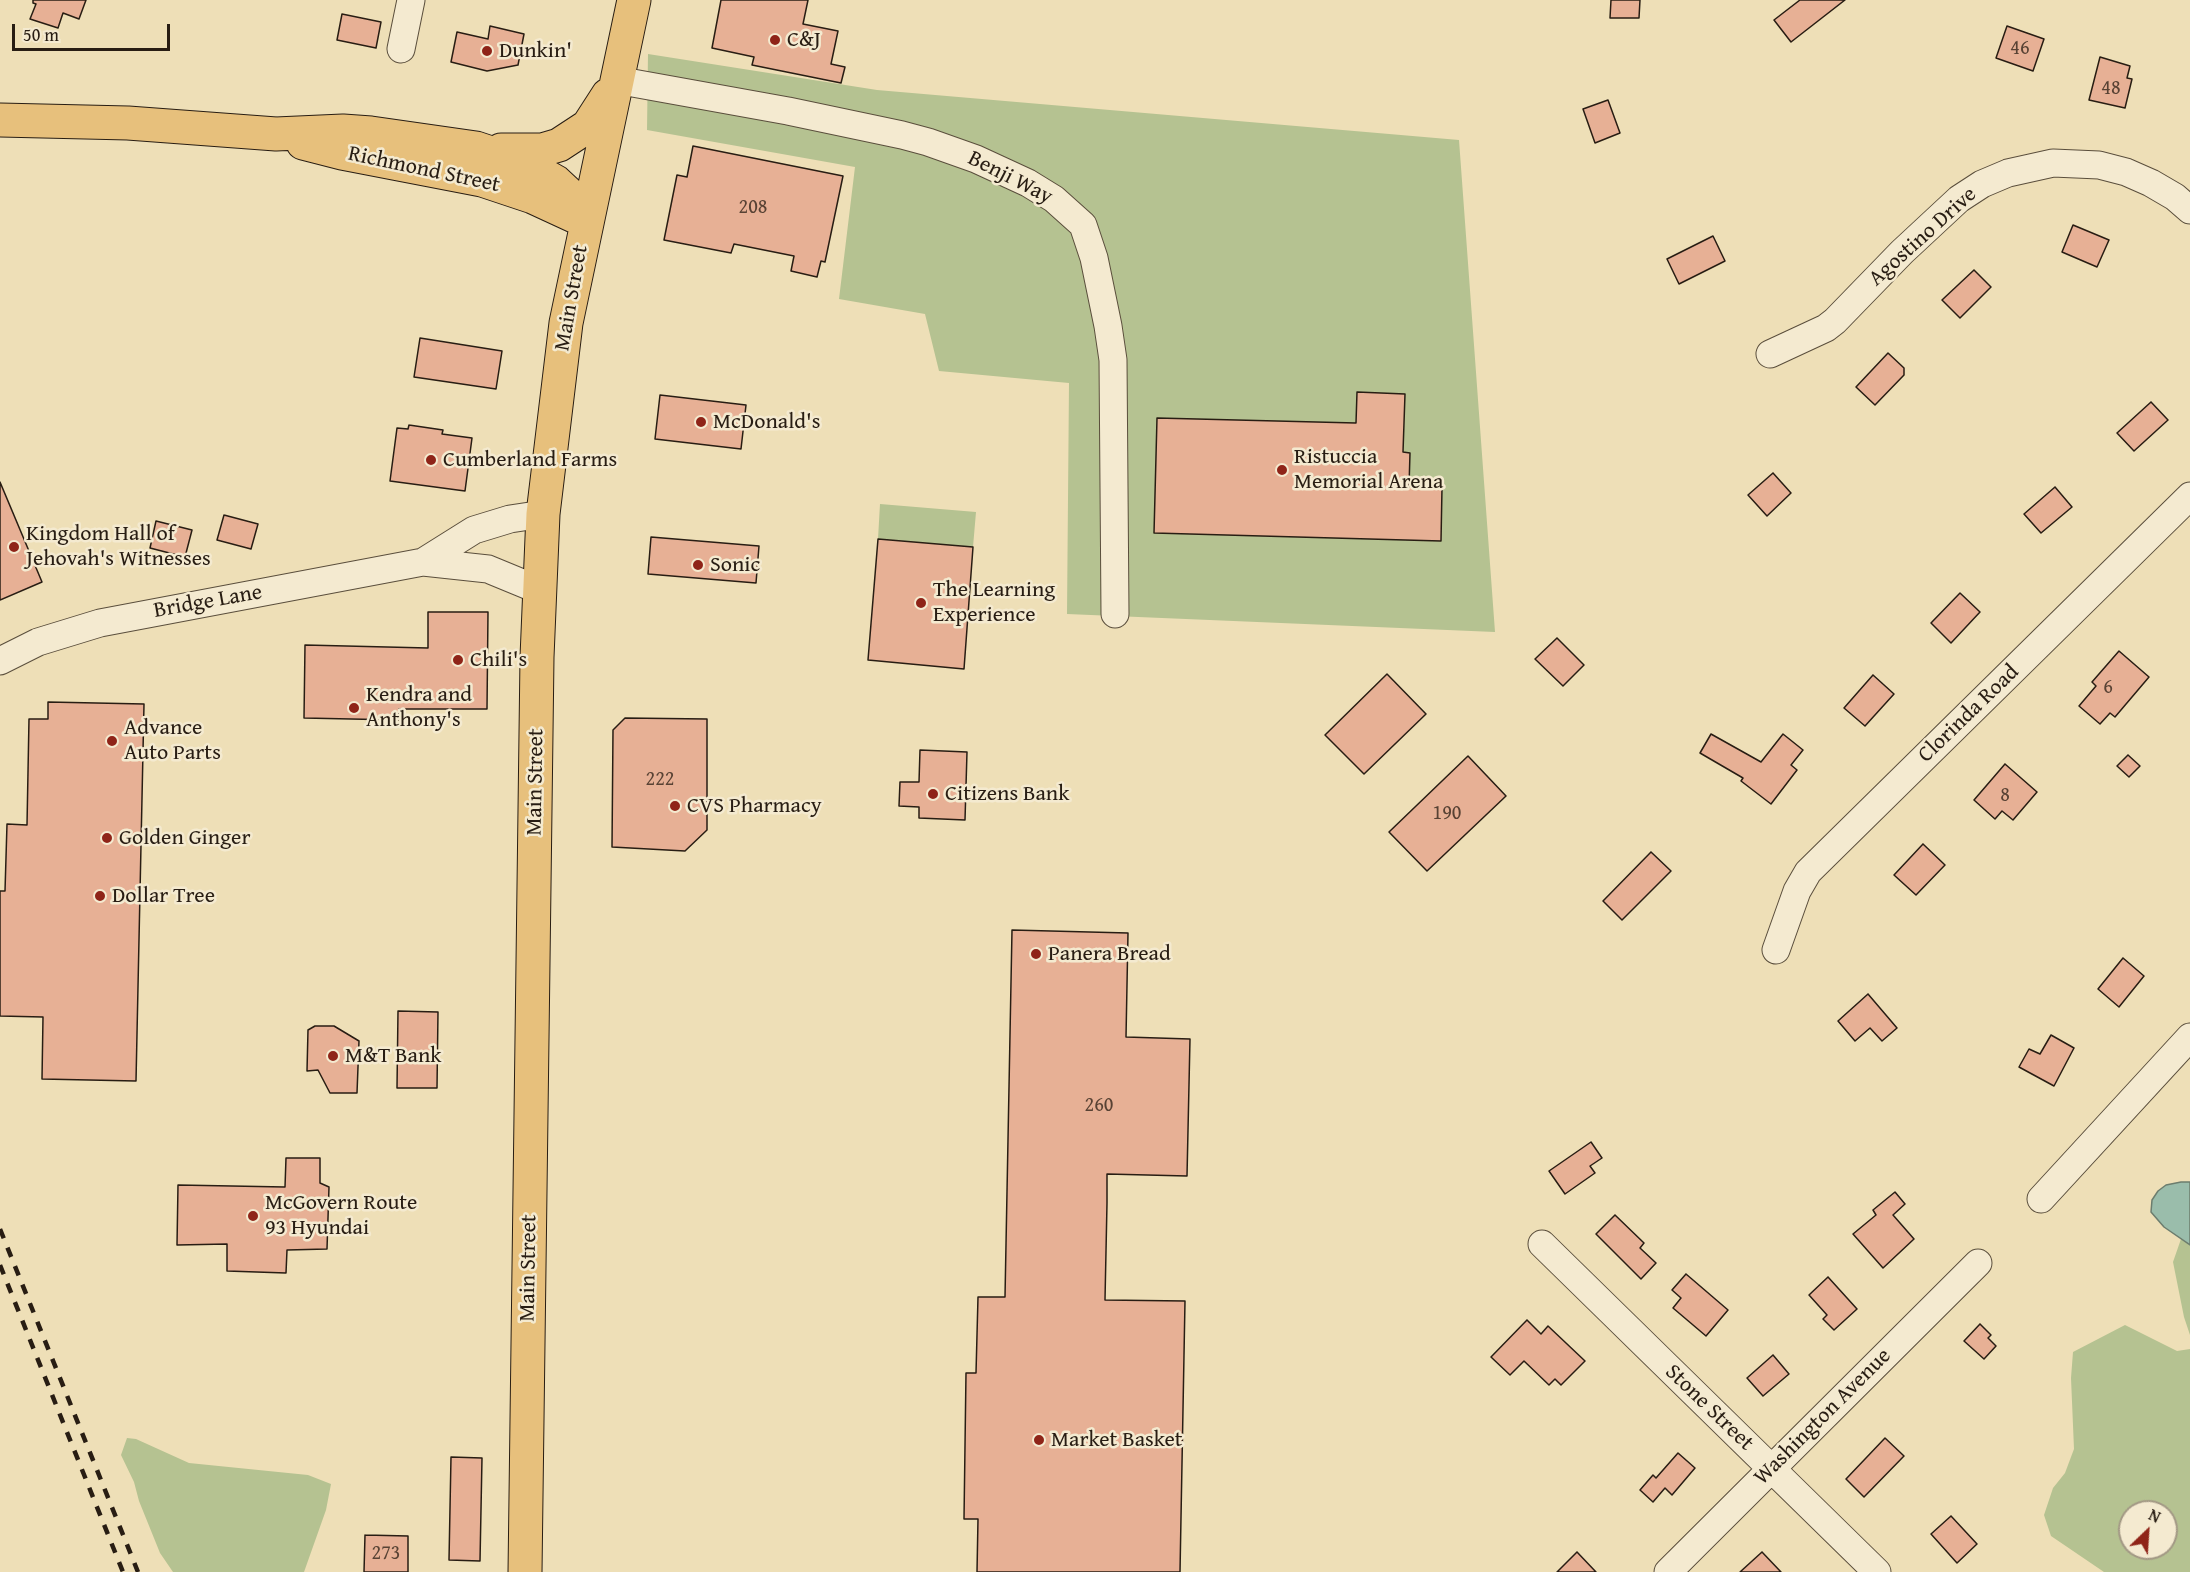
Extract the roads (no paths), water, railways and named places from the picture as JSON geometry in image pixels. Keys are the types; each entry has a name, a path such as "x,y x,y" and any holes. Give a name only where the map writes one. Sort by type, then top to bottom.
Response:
{"main road":[{"name":"Main Street","path":"525,1572 539,590 543,514 560,364 574,280 634,0"},
{"path":"476,148 520,151 542,150 559,145 588,126 616,80"},
{"name":"Richmond Street","path":"0,120 128,123 276,134 311,131 371,132 476,148 524,164 556,182 570,195 586,222"},
{"name":"Richmond Street","path":"276,134 342,153 482,180 532,197 586,222"}],"street":[{"path":"401,49 411,0"},
{"name":"Benji Way","path":"616,80 788,111 928,142 976,159 1028,183 1054,199 1083,225 1094,258 1113,360 1115,614"},
{"name":"Agostino Drive","path":"1770,354 1826,328 1902,252 1959,200 1982,184 2008,173 2053,163 2099,165 2126,172 2151,183 2175,197 2190,210"},
{"name":"Clorinda Road","path":"1776,950 1797,891 1808,872 2190,496"},
{"name":"Bridge Lane","path":"423,562 474,530 510,519 543,514"},
{"name":"Bridge Lane","path":"0,661 38,642 100,623 423,562 488,569 539,590"},
{"path":"2041,1199 2190,1037"},
{"name":"Stone Street","path":"1542,1244 1877,1572"},
{"name":"Washington Avenue","path":"1668,1572 1978,1263"}],"railway":[{"path":"0,1229 138,1572"},
{"path":"0,1265 123,1572"}],"place":[{"name":"C&J","path":"775,40"},
{"name":"Dunkin'","path":"487,51"},
{"name":"McDonald's","path":"701,422"},
{"name":"Cumberland Farms","path":"431,460"},
{"name":"Ristuccia Memorial Arena","path":"1282,470"},
{"name":"Kingdom Hall of Jehovah's Witnesses","path":"14,547"},
{"name":"Sonic","path":"698,565"},
{"name":"The Learning Experience","path":"921,603"},
{"name":"Chili's","path":"458,660"},
{"name":"Kendra and Anthony's","path":"354,708"},
{"name":"Advance Auto Parts","path":"112,741"},
{"name":"Citizens Bank","path":"933,794"},
{"name":"CVS Pharmacy","path":"675,806"},
{"name":"Golden Ginger","path":"107,838"},
{"name":"Dollar Tree","path":"100,896"},
{"name":"Panera Bread","path":"1036,954"},
{"name":"M&T Bank","path":"333,1056"},
{"name":"McGovern Route 93 Hyundai","path":"253,1216"},
{"name":"Market Basket","path":"1039,1440"}]}
